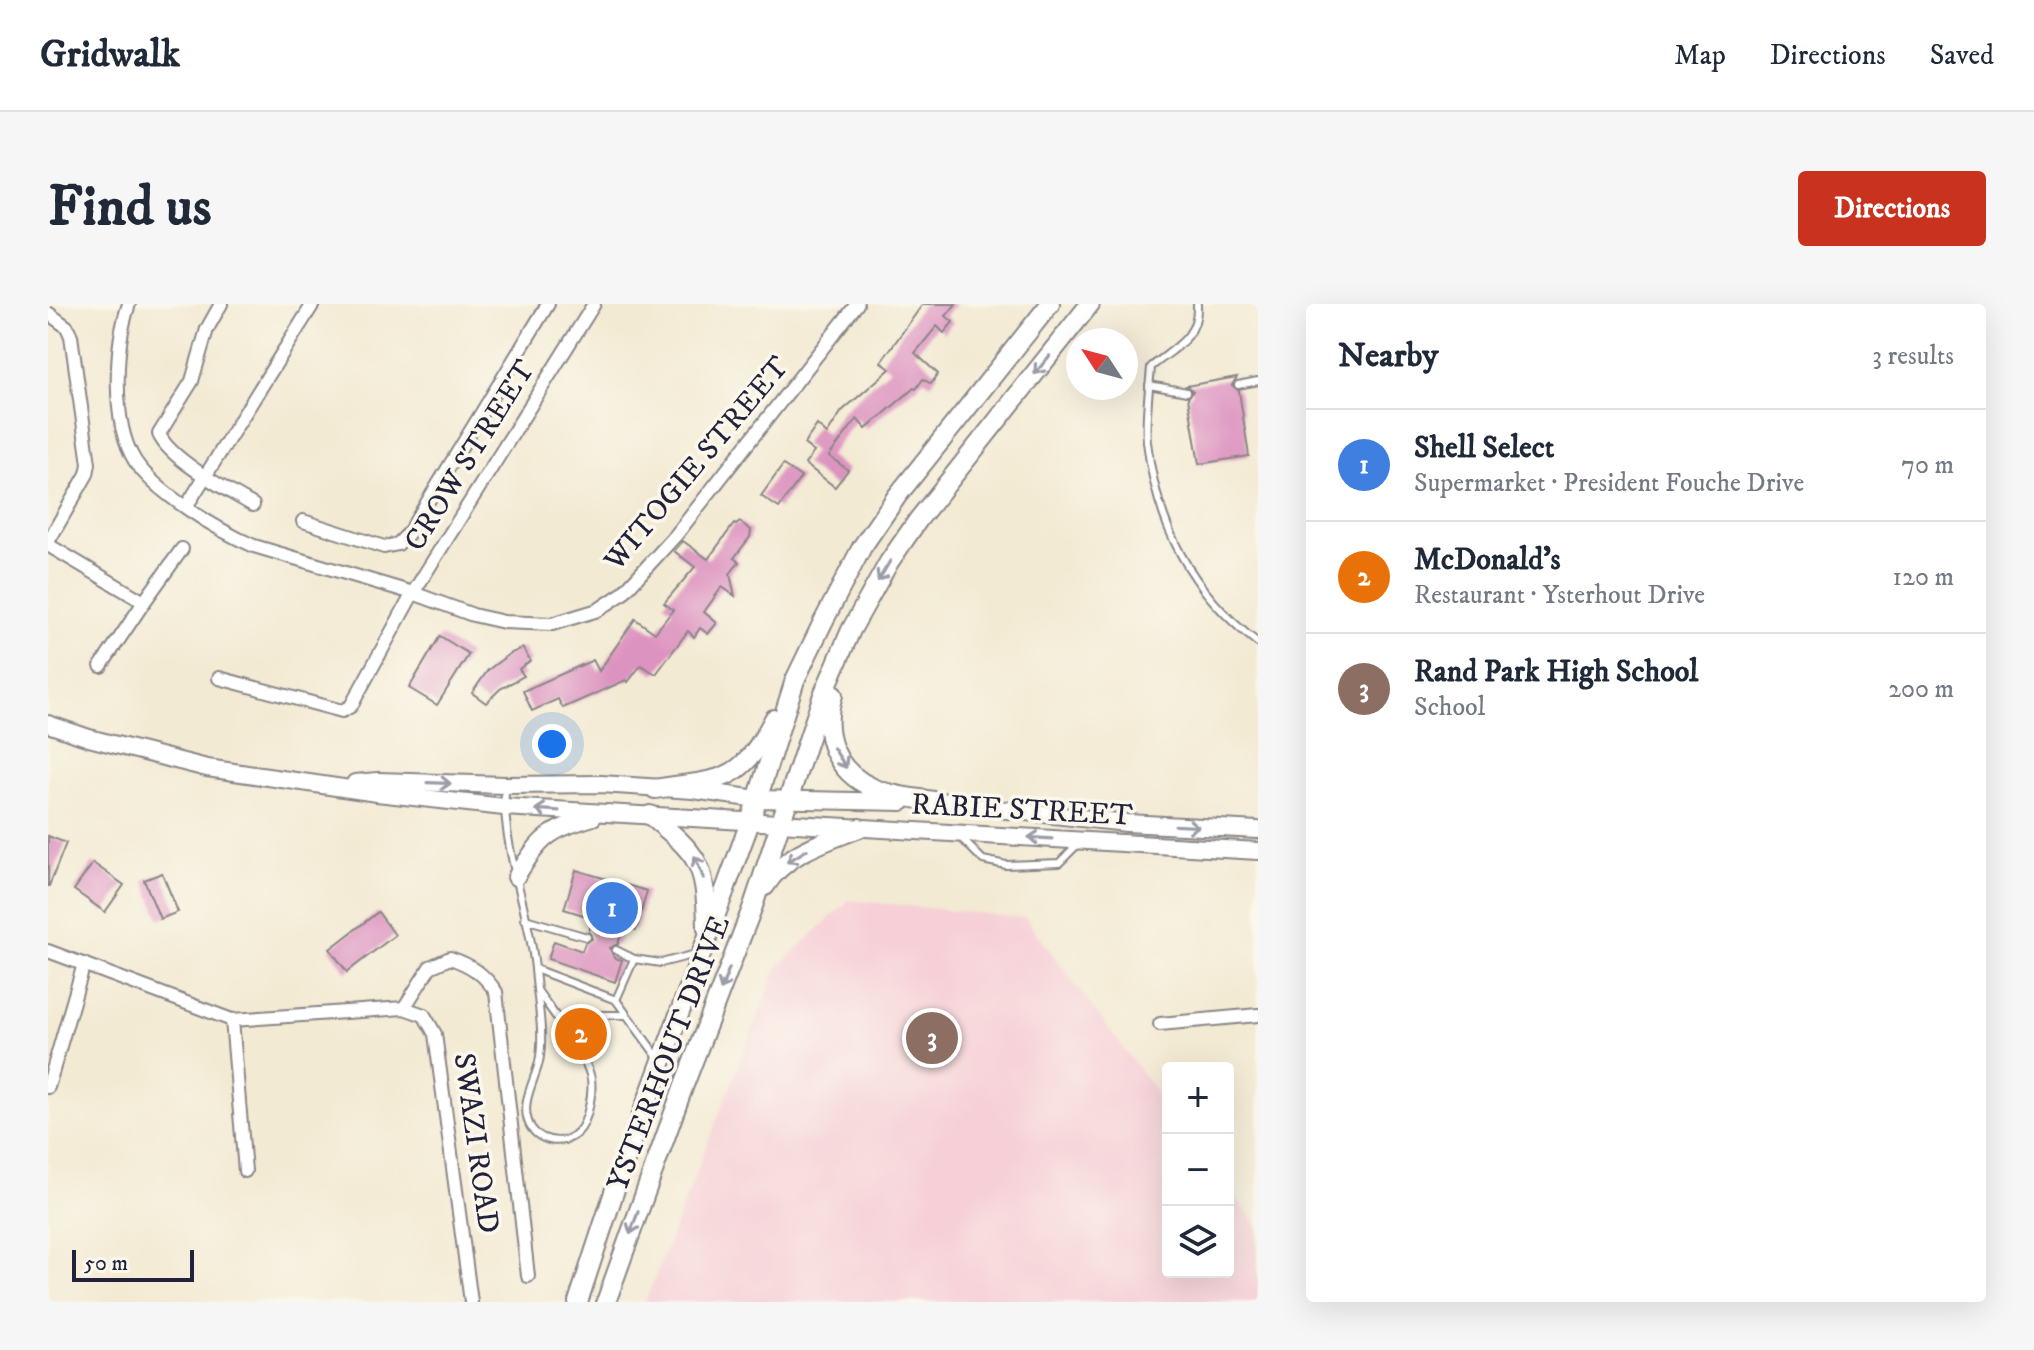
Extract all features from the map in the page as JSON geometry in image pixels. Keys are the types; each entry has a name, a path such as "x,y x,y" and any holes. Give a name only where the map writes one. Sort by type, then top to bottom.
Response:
{"main road":[{"path":"655,789 719,779 743,766 763,740 848,572 871,534 929,455 1050,304"},
{"path":"952,804 872,787 851,773 834,754 828,735 828,709 851,630 889,562 918,520 1090,304"},
{"name":"YSTERHOUT DRIVE","path":"606,1302 753,906 823,695 851,630"},
{"name":"YSTERHOUT DRIVE","path":"578,1302 750,822 795,680"},
{"path":"650,815 686,846 699,864 706,891 705,946"},
{"path":"753,906 769,881 794,855 859,828"}],"street":[{"name":"WITOGIE STREET","path":"129,304 117,361 120,406 129,448 143,470 186,507 254,546 413,593 473,615 504,622 552,624 582,616 622,594 676,535 857,304"},
{"path":"221,304 207,329 192,381 159,434 167,446 205,477 253,505"},
{"path":"186,507 313,304"},
{"path":"303,521 384,547 398,544 408,534 548,304"},
{"name":"CROW STREET","path":"219,678 346,710 413,593 594,304"},
{"path":"48,313 67,327 71,336 89,464 87,474 48,544 144,602"},
{"path":"101,666 182,549"},
{"path":"48,724 89,738 207,768 504,807 650,815"},
{"name":"RABIE STREET","path":"333,786 378,781 601,784 693,790 757,799 952,804 1127,823 1258,830"},
{"path":"516,877 546,835 610,811"},
{"name":"RABIE STREET","path":"650,815 1258,851"},
{"path":"48,951 232,1020 404,1008 430,967 450,958 466,963 486,978 496,992 528,1276"},
{"path":"48,1087 84,964"},
{"name":"SWAZI ROAD","path":"404,1008 424,1015 435,1034 471,1302"},
{"path":"1160,1024 1258,1015"},
{"path":"232,1020 245,1171"}],"lane":[{"path":"1197,304 1196,326 1190,335 1151,367 1147,441 1157,491 1177,550 1208,598 1258,643"},
{"path":"1238,385 1258,381"},
{"path":"1149,385 1187,392"},
{"path":"505,785 509,850 535,969 541,1046 526,1108 528,1123 537,1136 554,1141 579,1132 585,1119 591,1083 588,1068 537,990"},
{"path":"958,833 976,856 1006,865 1059,863 1082,841"},
{"path":"525,919 587,937"},
{"path":"616,950 634,959 661,963 705,946"},
{"path":"616,1000 634,959"},
{"path":"535,969 616,1000 624,1015 662,1061"},
{"path":"564,1030 586,1015 624,1015"}],"shaded area":[{"path":"849,900 1025,918 1162,1099 1162,1278 1234,1278 1234,1195 1258,1226 1258,1302 645,1302 777,968"}],"building":[{"path":"923,304 956,304 946,316 953,322 944,333 937,326 915,353 938,374 931,384 923,379 916,389 866,429 857,419 829,456 848,470 835,487 805,464 814,452 804,444 817,425 827,434 842,411 890,369 881,362"},
{"path":"1237,377 1232,385 1239,391 1249,456 1199,464 1188,398 1193,391 1186,386"},
{"path":"783,465 801,477 779,508 761,496"},
{"path":"740,522 751,530 750,537 734,558 739,562 730,574 735,596 722,587 704,612 717,623 708,634 700,628 694,637 688,631 656,674 641,665 628,682 626,680 563,708 558,699 532,711 523,691 593,660 599,671 635,619 655,633 673,610 664,603 695,567 674,551 683,541 708,559 734,524"},
{"path":"440,636 469,654 437,705 409,688"},
{"path":"523,648 530,661 519,669 524,676 500,689 486,703 472,693 488,670"},
{"path":"48,836 66,843 49,886 48,886"},
{"path":"93,863 124,885 105,912 74,890"},
{"path":"576,870 647,891 636,930 623,928 618,944 610,948 614,958 622,960 615,982 548,959 554,941 582,951 585,943 592,939 589,931 593,918 564,909"},
{"path":"162,873 178,912 160,919 144,880"},
{"path":"378,912 395,935 347,972 330,949"}],"place":[{"name":"Shell Select","path":"612,908"},
{"name":"McDonald's","path":"581,1034"},
{"name":"Rand Park High School","path":"932,1038"}]}
